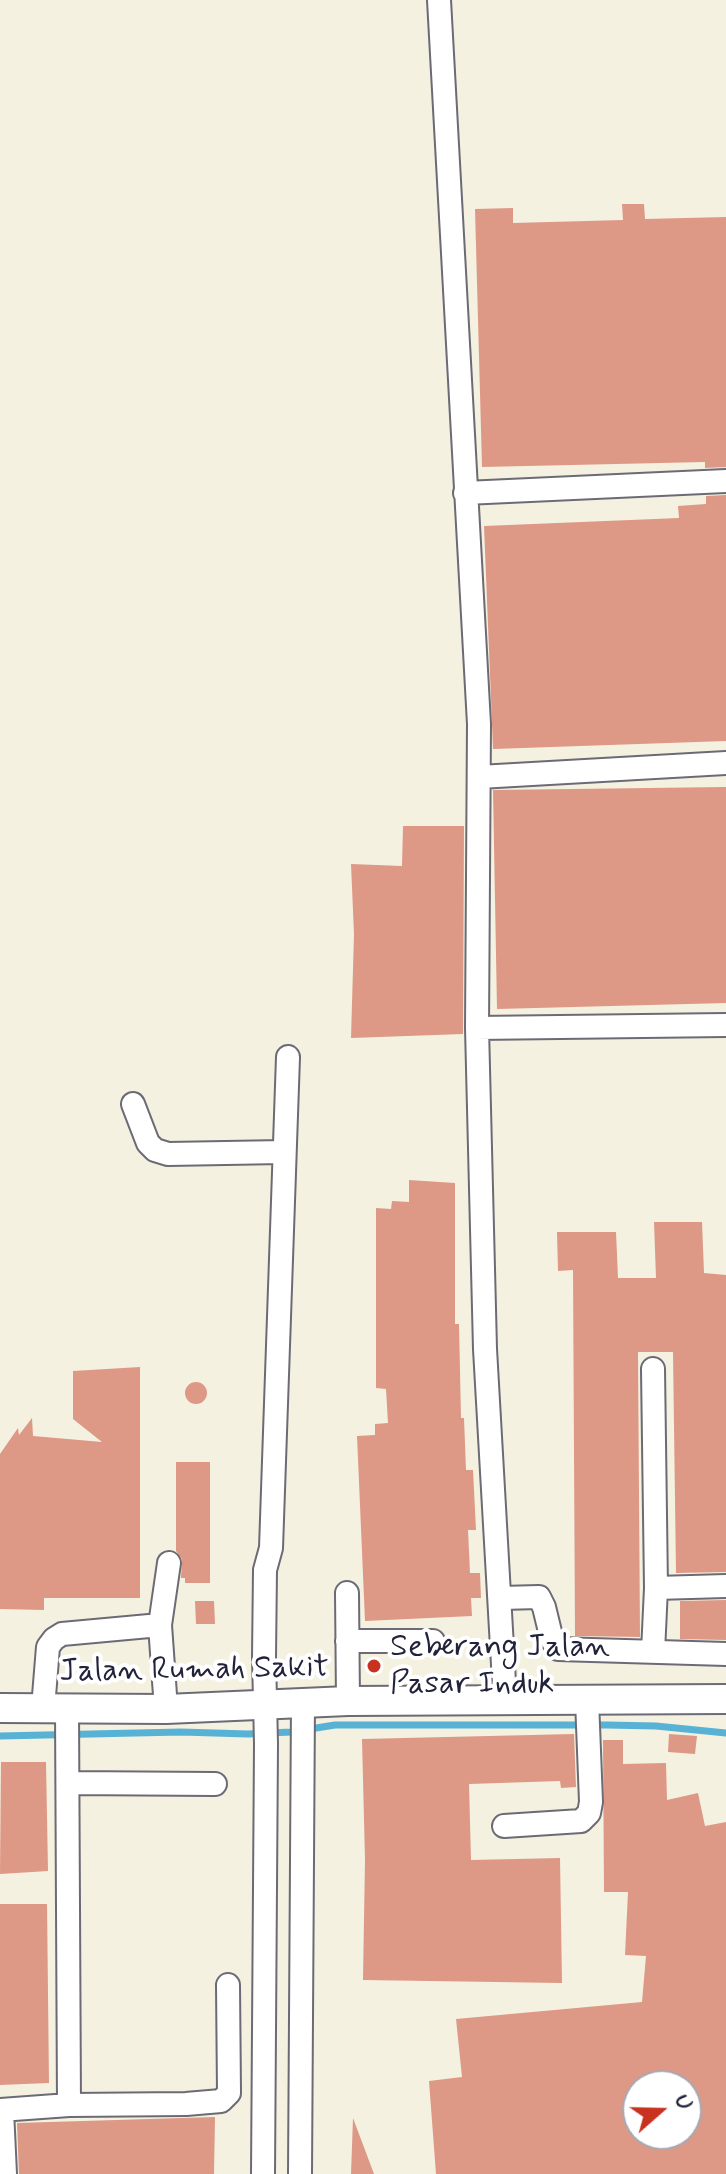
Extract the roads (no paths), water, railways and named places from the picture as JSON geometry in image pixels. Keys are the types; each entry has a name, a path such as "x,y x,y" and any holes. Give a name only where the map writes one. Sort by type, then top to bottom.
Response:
{"main road":[{"name":"Jalan Rumah Sakit","path":"0,1708 61,1721 166,1709 266,1725 303,1724 348,1701 505,1700 587,1717 726,1699"}],"street":[{"path":"439,0 479,724 477,1028 485,1349 505,1700"},
{"path":"465,493 726,481"},
{"path":"479,777 726,763"},
{"path":"477,1028 726,1025"},
{"path":"263,2174 265,1570 271,1548 288,1057"},
{"path":"133,1104 148,1143 155,1150 168,1154 283,1152"},
{"path":"653,1369 656,1588 653,1652"},
{"path":"166,1709 160,1625 169,1563"},
{"path":"656,1588 726,1586"},
{"path":"347,1593 348,1701"},
{"path":"501,1598 539,1597 552,1640 558,1649 726,1654"},
{"path":"69,2105 69,1783 48,1647 62,1634 160,1625"},
{"path":"347,1641 433,1641"},
{"path":"504,1826 581,1821 589,1813 587,1717"},
{"path":"300,2174 303,1724"},
{"path":"69,1783 215,1784"},
{"path":"5,2174 1,2110 221,2101 229,2093 228,1985"}],"waterway":[{"path":"0,1736 181,1732 248,1734 291,1732 335,1725 656,1726 726,1733"}],"place":[{"name":"Seberang Jalan Pasar Induk","path":"374,1666"}]}
